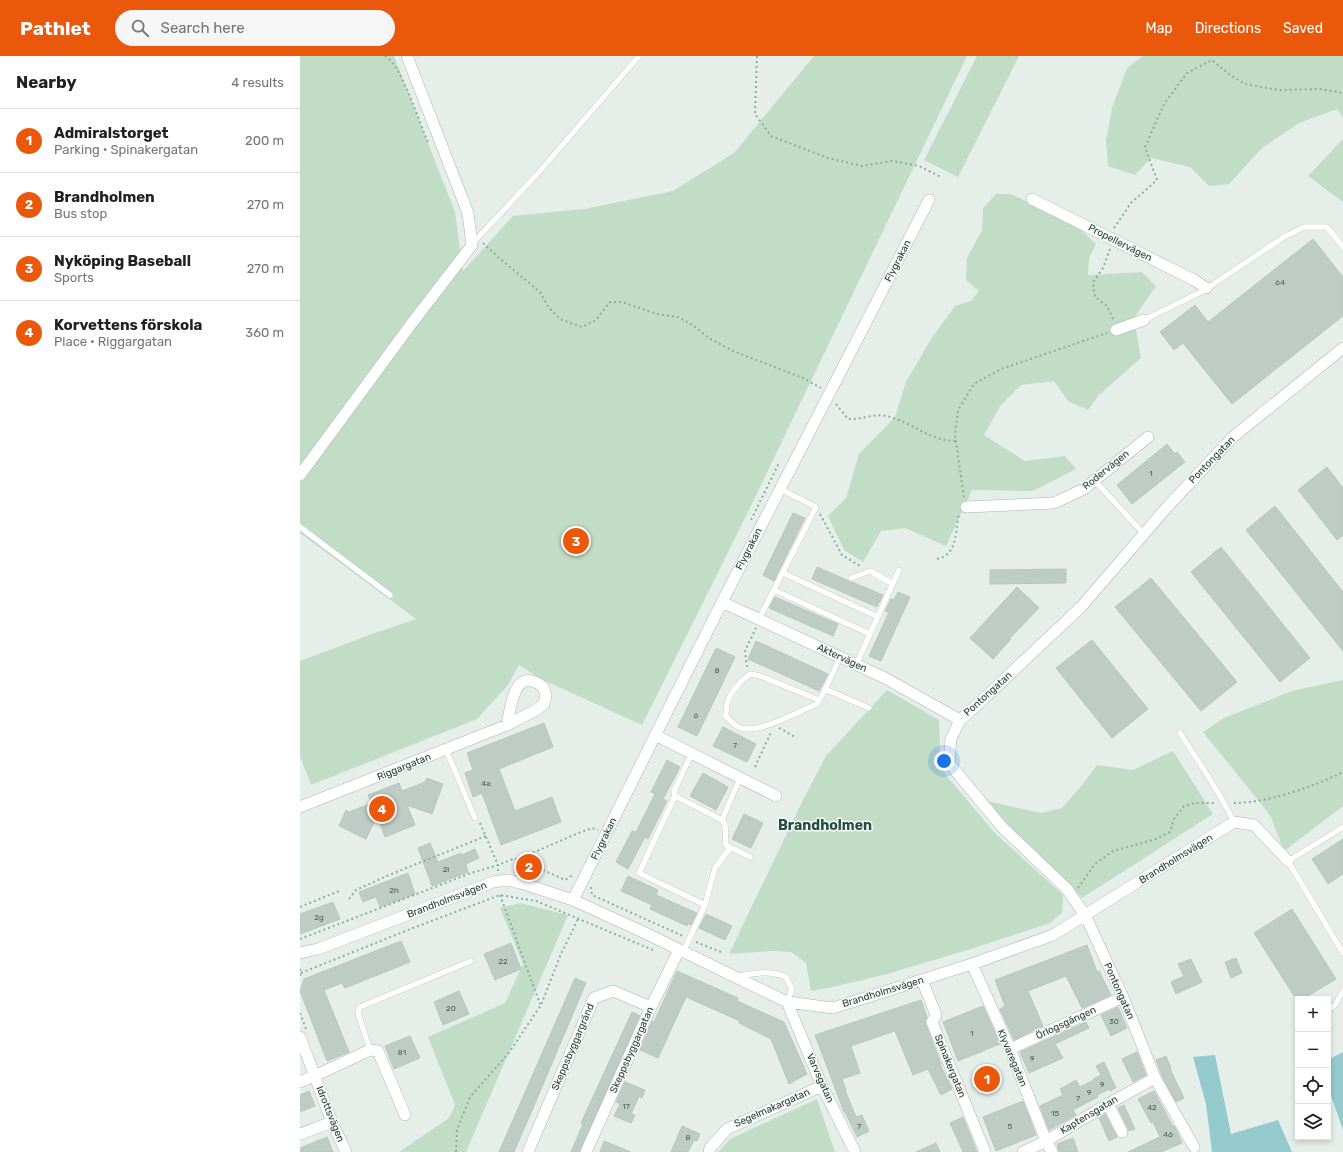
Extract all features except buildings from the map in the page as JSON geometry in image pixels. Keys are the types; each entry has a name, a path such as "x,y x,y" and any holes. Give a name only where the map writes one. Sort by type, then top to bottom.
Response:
{"street":[{"path":"300,475 412,323 475,241 468,213 407,56"},
{"name":"Propellervägen","path":"1032,199 1194,280 1206,288"},
{"name":"Flygrakan","path":"573,900 722,602 929,200"},
{"path":"1116,330 1144,320"},
{"name":"Pontongatan","path":"1194,1147 1156,1078 1123,997 1085,915 1067,889 1002,827 949,762 951,739 960,720 1081,607 1168,506 1233,437 1343,348"},
{"name":"Rodervägen","path":"966,507 1054,503 1084,489 1148,436"},
{"name":"Aktervägen","path":"722,602 885,678 960,720"},
{"name":"Riggargatan","path":"300,807 506,725"},
{"path":"656,735 776,796"},
{"path":"1234,822 1254,825 1288,861"},
{"name":"Brandholmsvägen","path":"300,953 318,949 493,882 507,880 573,900 679,953 735,976 787,1002 833,1008 972,964 1053,935 1234,822"},
{"name":"Brandholmsvägen","path":"300,961 318,949"},
{"name":"Skeppsbyggargatan","path":"586,1152 651,1008 679,953"},
{"name":"Klyvaregatan","path":"972,964 1010,1049 1046,1141 1052,1152"},
{"name":"Spinakergatan","path":"922,980 936,1015 932,1022 985,1152"},
{"name":"Skeppsbyggargränd","path":"528,1152 594,998 613,991 651,1008"},
{"name":"Örlogsgängen","path":"1010,1049 1123,997"},
{"name":"Varvsgatan","path":"787,1002 822,1086 855,1152"},
{"name":"Idrottsvägen","path":"300,1037 332,1122 346,1152"},
{"path":"370,1050 378,1051 404,1115"},
{"name":"Idrottsvägen","path":"315,1075 370,1050"},
{"path":"300,1082 315,1075"},
{"name":"Kaptensgatan","path":"1023,1152 1046,1141 1108,1104 1156,1078"},
{"name":"Segelmakargatan","path":"709,1152 710,1148 726,1129 822,1086"},
{"path":"1108,1104 1122,1132"},
{"path":"300,1134 332,1122"}],"lane":[{"path":"475,241 540,171 639,56"},
{"path":"1144,320 1206,288 1284,237 1304,227 1327,227 1343,247"},
{"path":"1095,480 1144,534"},
{"path":"759,619 816,507 780,489"},
{"path":"300,527 390,595"},
{"path":"856,664 899,570"},
{"path":"851,578 870,571 893,584"},
{"path":"783,573 878,617"},
{"path":"774,590 870,634"},
{"path":"819,700 760,676 750,674 741,680 736,686 727,704 726,717 739,727 752,730 771,724 817,704 825,691 840,657"},
{"path":"827,690 869,708"},
{"path":"1180,733 1207,774 1234,822"},
{"path":"446,750 475,818"},
{"path":"692,753 674,791 675,796 639,873 705,905"},
{"path":"722,820 740,778"},
{"path":"675,796 722,820 725,825 726,846 750,857"},
{"path":"1343,827 1288,861 1343,953"},
{"path":"679,953 689,939 705,905 715,868 730,848"},
{"path":"370,1050 358,1013 360,1007 471,961"},
{"path":"735,976 765,972 777,973 786,977 792,989 787,1002"},
{"path":"1331,1008 1335,1005 1343,991"}],"path":[{"path":"757,56 755,114 771,136 828,158 862,166 892,161 919,166 941,177"},
{"path":"937,559 951,550 955,543 960,511 966,507 955,435 958,410 974,384 1001,369 1116,330 1107,306 1095,297 1094,282 1103,268 1111,245 1111,232 1131,203 1157,180 1145,147 1164,104 1187,73 1212,60 1230,76 1245,84 1279,90 1320,89 1343,94"},
{"path":"475,241 498,257 540,292 549,308 560,319 582,327 596,320 610,302 622,302 657,314 678,317 691,324 709,338 734,351 803,378 829,394 840,411 848,419 870,416 887,416 928,435 946,441 956,441"},
{"path":"825,522 842,555 862,566"},
{"path":"750,674 747,669 746,651 759,619"},
{"path":"755,767 774,725 795,737"},
{"path":"1072,896 1094,864 1113,851 1156,839 1170,832 1174,819 1184,806 1195,803 1241,803 1281,796 1313,785 1343,772"},
{"path":"475,818 480,822 498,865 498,881"},
{"path":"300,939 471,873 513,859 519,859 592,828 607,832"},
{"path":"349,899 356,890 486,836"},
{"path":"519,859 565,880 575,874"},
{"path":"591,880 592,894 689,939 721,952"},
{"path":"300,908 339,891"},
{"path":"500,895 541,1005"},
{"path":"300,969 301,974 413,928 500,895 536,901 578,919 679,953"},
{"path":"456,1152 457,1130 470,1097 508,1054 541,1005 578,919"}],"green space":[{"path":"300,56 394,56 455,212 463,271 513,216 584,209 673,191 734,153 814,56 967,56 751,506 642,725 541,679 519,665 508,685 477,719 311,785 300,756 300,661 416,619 300,533"},
{"path":"977,56 1019,56 958,177 924,160"},
{"path":"1143,56 1343,56 1343,118 1337,109 1299,123 1262,148 1229,184 1209,186 1190,167 1151,158 1135,175 1108,166 1106,141 1112,108 1127,68"},
{"path":"1343,139 1343,202 1308,176"},
{"path":"996,194 1011,194 1055,215 1081,230 1096,244 1089,258 1088,275 1142,272 1156,286 1134,318 1141,358 1099,395 1088,410 1068,401 1054,381 1021,385 1000,406 984,435 1025,461 1065,456 1076,469 1033,491 972,490 946,546 905,528 881,531 863,562 844,550 828,516 846,498 859,454 895,417 906,382 931,339 955,306 971,301 979,291 966,280 967,258 982,230 983,208"},
{"path":"1343,680 1343,806 1284,851 1270,815 1203,732 1224,718 1292,691"},
{"path":"887,690 939,720 940,756 945,774 995,833 1063,895 1062,913 1050,923 971,949 887,974 811,991 806,963 791,952 771,951 729,954 802,802 826,756"},
{"path":"1173,751 1213,814 1082,898 1007,825 987,801 1041,813 1062,808 1097,765 1133,770"},
{"path":"520,903 568,915 466,1152 399,1152 449,1118 455,1105 428,1037 505,1003 523,964 500,908"},
{"path":"817,1099 835,1152 718,1152 730,1139"}],"water":[{"path":"1343,1052 1343,1130 1331,1096 1331,1058"},
{"path":"1215,1055 1231,1134 1278,1120 1292,1152 1212,1152 1206,1104 1193,1057"}],"place":[{"name":"Nyköping Baseball","path":"576,541"},
{"name":"Korvettens förskola","path":"382,809"},
{"name":"Brandholmen","path":"529,867"},
{"name":"Admiralstorget","path":"987,1079"}],"district":[{"name":"Brandholmen","path":"825,825"}]}
